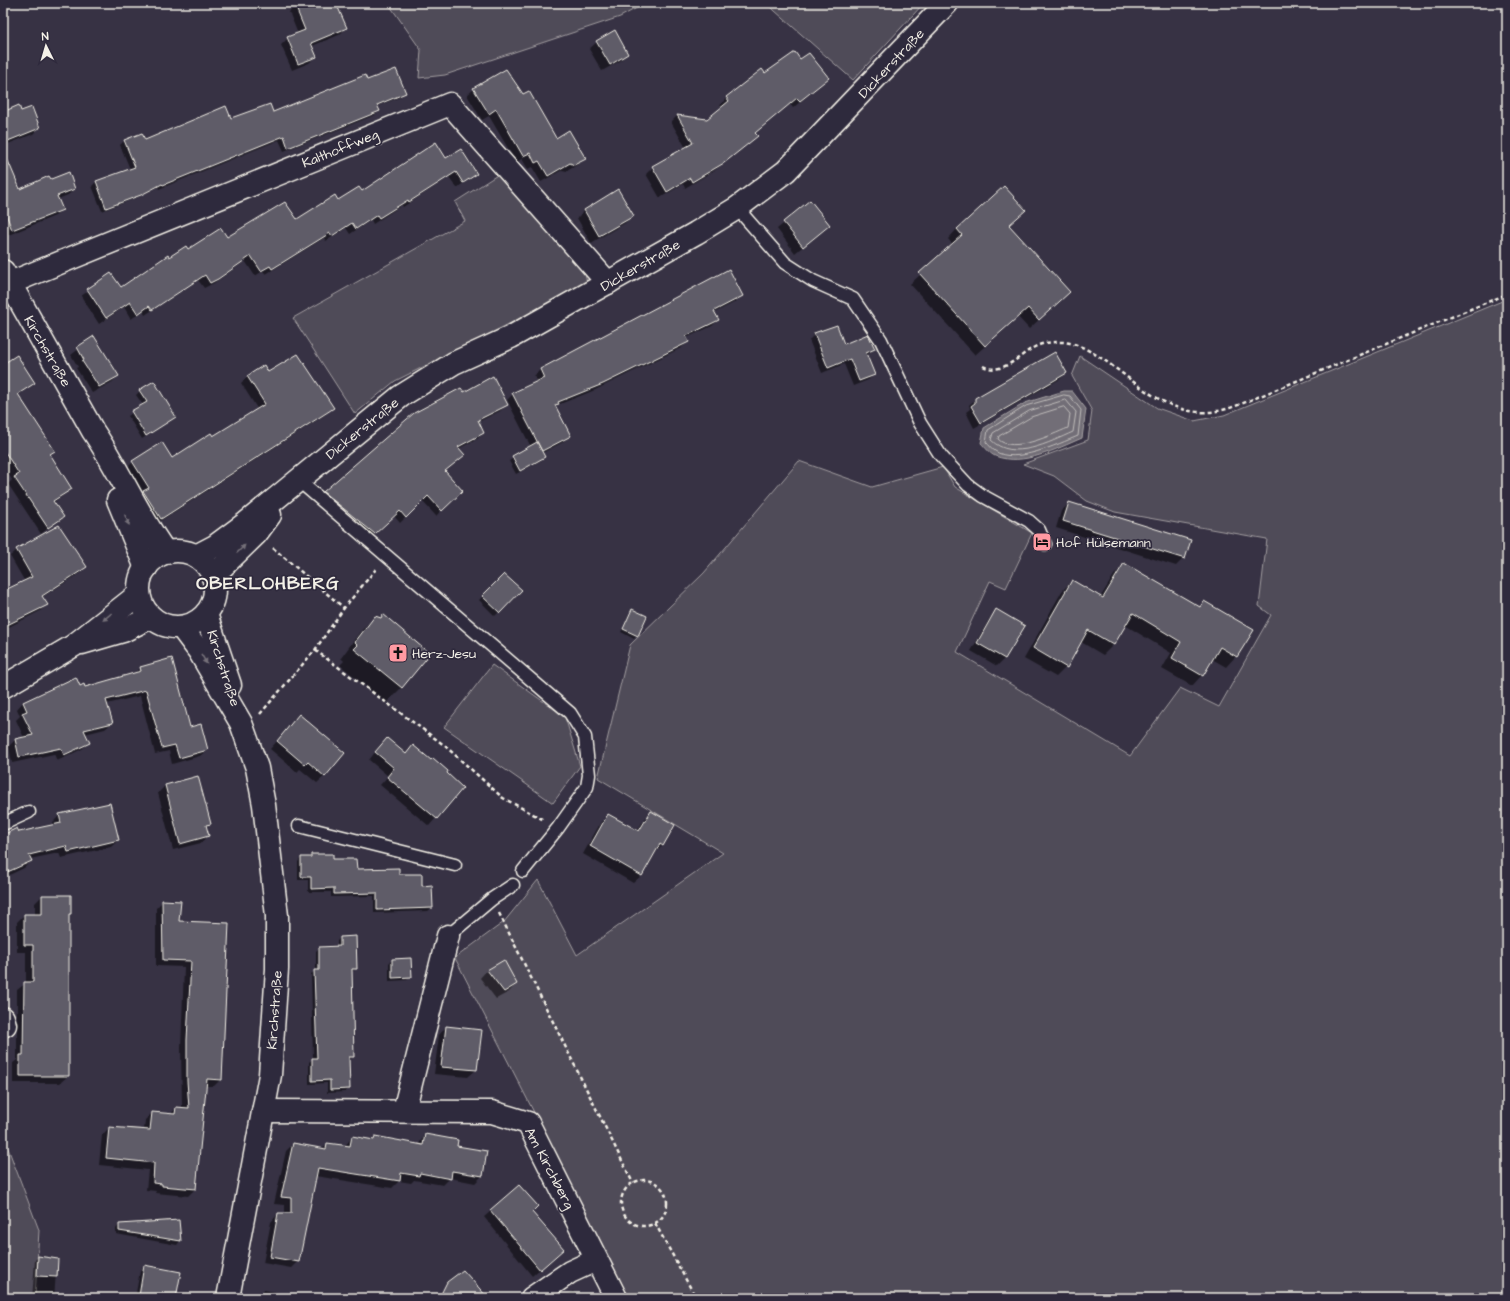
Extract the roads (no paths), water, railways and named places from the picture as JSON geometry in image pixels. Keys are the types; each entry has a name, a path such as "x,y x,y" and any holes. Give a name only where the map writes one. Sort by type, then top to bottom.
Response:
{"street":[{"name":"Dickerstraße","path":"196,556 215,546 240,528 408,392 454,363 511,337 737,208 786,171 947,3"},
{"name":"Kalthoffweg","path":"6,277 450,104 608,283"},
{"name":"Kirchstraße","path":"6,277 93,432 108,454 148,528 166,553"},
{"name":"Kirchstraße","path":"93,432 100,458 146,568"},
{"name":"Dickerstraße","path":"213,576 256,534 298,480"},
{"path":"176,551 196,556 206,565 213,576 215,596 206,614 199,620 181,628 168,627 151,617 142,604 139,594 139,585 146,568 155,559 166,553 176,551"},
{"path":"3,687 73,646 139,594"},
{"name":"Kirchstraße","path":"206,614 257,768 264,805 277,916 277,969 270,1075 228,1298"},
{"path":"73,646 123,631 151,617"},
{"name":"Kirchstraße","path":"181,628 199,651 243,727"},
{"path":"404,1111 448,936"},
{"name":"Am Kirchberg","path":"263,1111 492,1112 528,1123 616,1298"},
{"path":"532,1298 570,1272 596,1260"}],"lane":[{"path":"737,208 785,263 803,276 853,299 881,340 920,423 941,456 968,485 983,496 1029,521 1039,530 1045,544"},
{"path":"298,480 570,713 585,736 589,775 587,787 558,828 523,871"},
{"path":"3,824 29,812"},
{"path":"299,826 455,865"},
{"path":"448,936 492,899 513,885"}],"water":[{"path":"1064,391 1072,391 1086,409 1082,438 1039,455 1017,459 1006,459 995,456 981,443 984,428 1025,403"}],"place":[{"name":"Hof Hülsemann","path":"1042,542"},
{"name":"Herz-Jesu","path":"398,653"}],"district":[{"name":"OBERLOHBERG","path":"268,583"}]}
